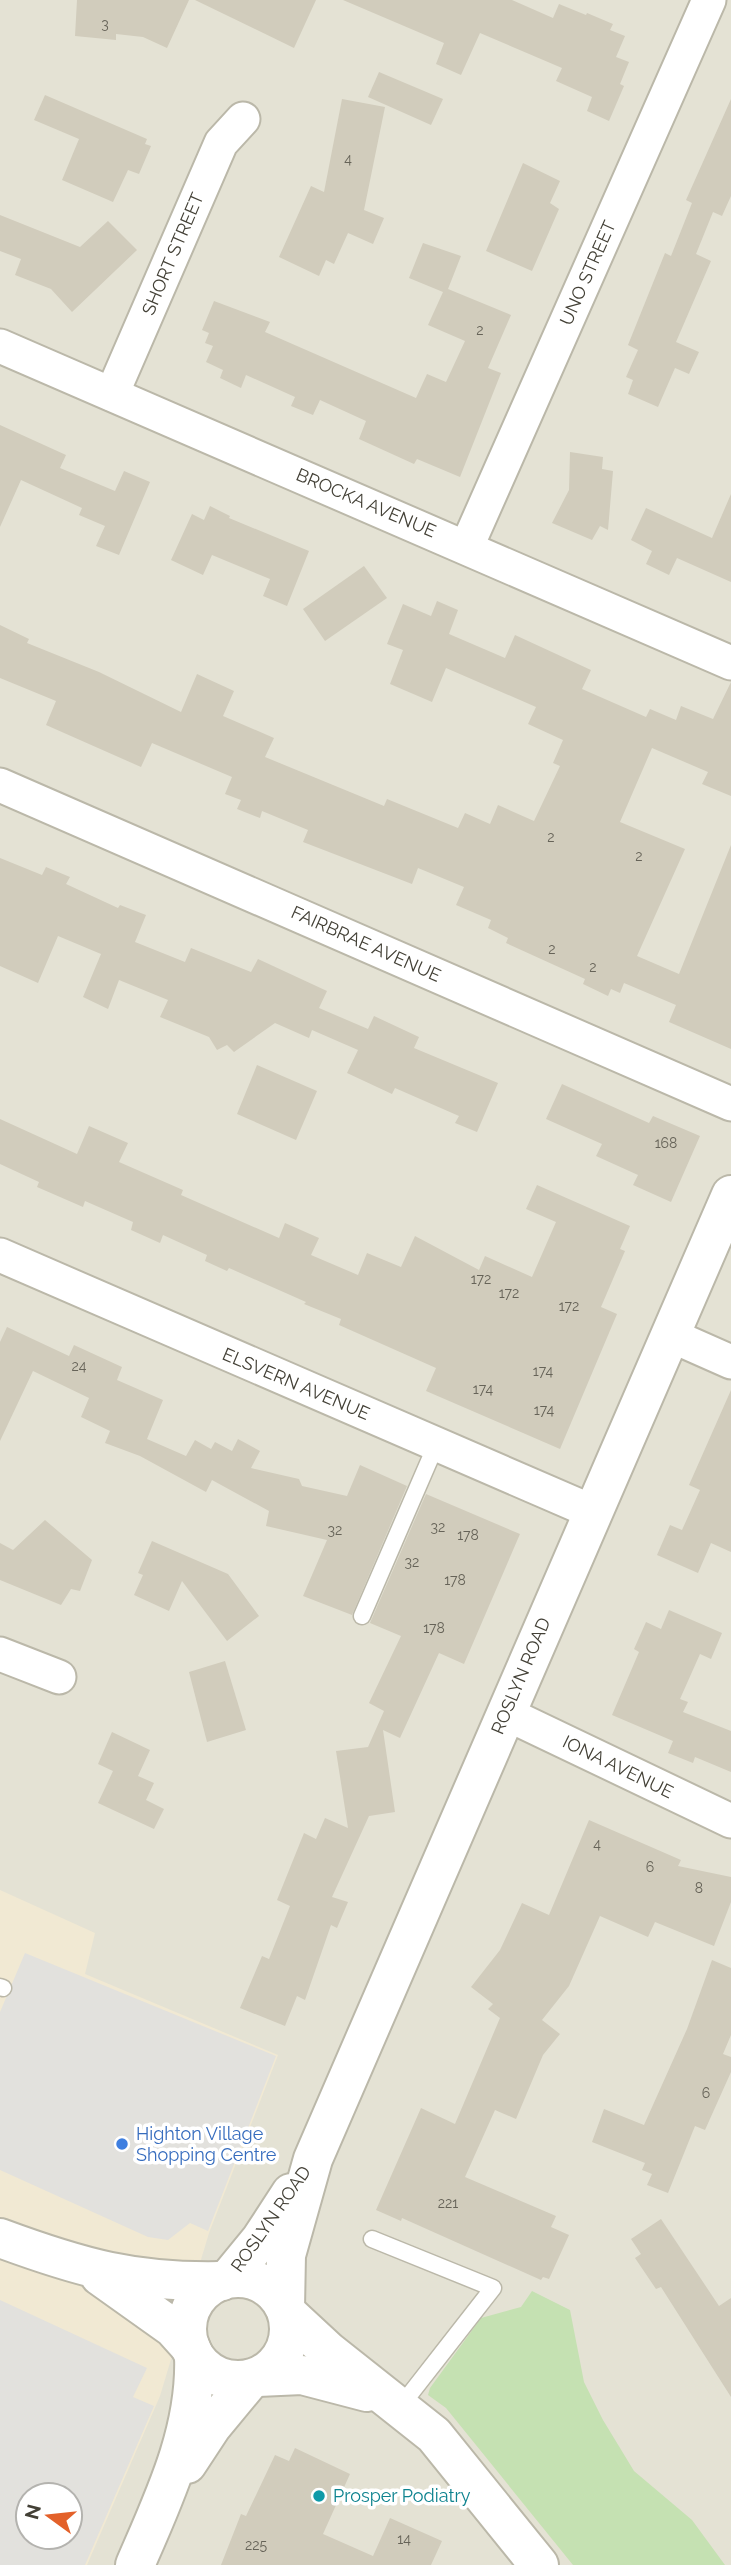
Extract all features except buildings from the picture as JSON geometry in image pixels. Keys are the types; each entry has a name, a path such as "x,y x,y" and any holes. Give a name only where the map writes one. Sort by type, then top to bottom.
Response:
{"street":[{"name":"UNO STREET","path":"467,546 709,0"},
{"name":"SHORT STREET","path":"112,394 221,143 243,119"},
{"name":"BROCKA AVENUE","path":"0,346 467,546 731,663"},
{"name":"FAIRBRAE AVENUE","path":"0,785 731,1104"},
{"name":"ROSLYN ROAD","path":"159,2509 206,2434 254,2378 276,2364 284,2352 289,2330 286,2311 286,2255 313,2159 731,1195"},
{"name":"ELSVERN AVENUE","path":"0,1255 593,1512"},
{"path":"670,1335 731,1362"},
{"path":"0,1654 59,1677"},
{"name":"IONA AVENUE","path":"505,1713 731,1821"},
{"name":"ROSLYN ROAD","path":"135,2565 159,2509 189,2421 194,2381 192,2352 187,2334 190,2311 202,2292 225,2280 261,2239 313,2159"},
{"path":"0,2238 92,2270 157,2281 225,2280"},
{"path":"92,2270 173,2328 209,2371 222,2378 254,2378 290,2373 311,2376 395,2403"},
{"name":"ROSLYN ROAD","path":"225,2280 244,2278 266,2286 286,2311"},
{"path":"286,2311 446,2447 538,2565"}],"lane":[{"path":"362,1616 436,1445"},
{"path":"372,2239 493,2288 395,2403"}],"shaded area":[{"path":"0,0 731,0 731,2565 0,2565"},
{"name":"Highton Village Shopping Centre","path":"0,1890 95,1933 85,1974 278,2055 209,2233 160,2396 87,2565 0,2565"},
{"path":"25,1953 276,2056 208,2231 190,2223 168,2240 148,2237 0,2170 0,2012"},
{"path":"0,2300 147,2368 133,2397 154,2406 85,2565 0,2565"}],"green space":[{"path":"532,2291 570,2310 584,2382 634,2471 692,2520 725,2565 573,2565 446,2408 428,2395 430,2388 481,2318 521,2307"}],"place":[{"name":"Highton Village Shopping Centre","path":"122,2144"},
{"name":"Prosper Podiatry","path":"319,2496"}]}
